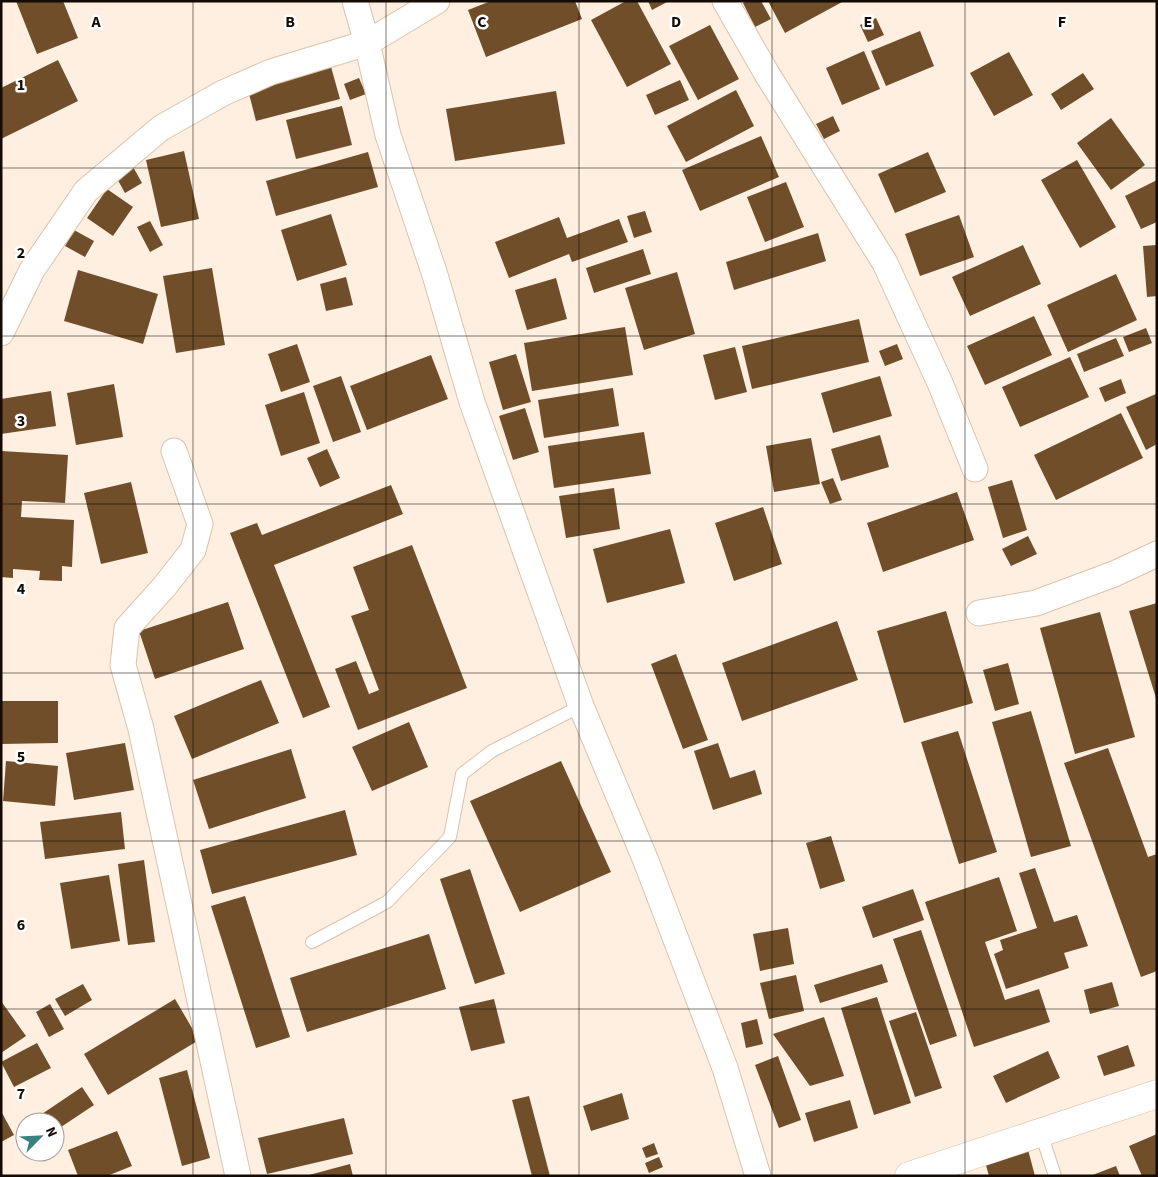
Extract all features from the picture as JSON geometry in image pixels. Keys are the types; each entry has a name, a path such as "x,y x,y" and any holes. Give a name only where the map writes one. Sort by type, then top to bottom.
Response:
{"street":[{"path":"354,1 367,43 388,135 435,275 472,402 581,706 646,861 725,1068 758,1176"},
{"path":"1,333 32,270 86,191 161,128 222,93 271,72 367,43 437,1"},
{"path":"725,1 767,74 885,262 940,383 975,469"},
{"path":"174,451 200,524 193,550 164,587 127,628 123,666 141,729 238,1176"},
{"path":"979,612 1036,603 1114,574 1157,554"},
{"path":"908,1176 1157,1094"}],"lane":[{"path":"312,942 387,902 450,836 462,774 492,752 581,706"},
{"path":"1041,1132 1055,1176"}],"building":[{"path":"16,1 63,1 78,38 37,54"},
{"path":"491,1 575,1 582,19 486,57 468,10"},
{"path":"626,1 637,1 671,64 627,87 591,20"},
{"path":"648,1 669,1 652,10"},
{"path":"747,1 761,1 771,19 755,27 743,3"},
{"path":"768,1 844,1 785,33"},
{"path":"876,18 884,35 868,42 860,25"},
{"path":"710,25 739,79 698,100 669,46"},
{"path":"920,31 934,66 886,86 871,51"},
{"path":"864,51 880,89 842,105 826,68"},
{"path":"1009,52 1033,95 994,116 970,73"},
{"path":"328,56 340,99 256,121 245,78"},
{"path":"58,60 78,101 1,139 1,88"},
{"path":"1083,73 1094,89 1061,110 1051,94"},
{"path":"359,78 366,94 350,100 344,84"},
{"path":"680,80 689,100 655,115 646,95"},
{"path":"736,90 754,126 686,162 667,126"},
{"path":"556,91 565,144 455,161 446,109"},
{"path":"342,106 352,145 296,159 286,120"},
{"path":"833,116 840,131 824,139 816,124"},
{"path":"1111,118 1145,165 1111,190 1077,143"},
{"path":"761,136 779,177 700,211 682,170"},
{"path":"184,151 199,219 161,227 146,160"},
{"path":"368,152 378,187 276,216 266,181"},
{"path":"928,152 946,192 895,213 878,174"},
{"path":"127,156 142,183 125,193 110,166"},
{"path":"1077,160 1116,227 1080,248 1041,180"},
{"path":"1157,180 1157,222 1141,229 1125,196"},
{"path":"786,182 804,227 765,242 747,197"},
{"path":"107,189 133,207 113,236 87,218"},
{"path":"645,211 652,232 634,238 627,216"},
{"path":"331,214 347,265 297,281 281,230"},
{"path":"959,215 974,257 920,276 905,234"},
{"path":"559,217 567,238 619,219 628,242 572,262 569,254 509,278 495,242"},
{"path":"150,221 163,245 150,252 137,227"},
{"path":"74,230 94,241 85,257 65,246"},
{"path":"818,233 826,261 734,290 726,262"},
{"path":"1023,245 1041,284 970,316 952,277"},
{"path":"1157,245 1157,296 1147,297 1143,246"},
{"path":"643,249 651,274 594,293 586,268"},
{"path":"212,268 225,345 176,353 163,276"},
{"path":"78,270 158,294 143,344 64,321"},
{"path":"677,272 695,334 644,350 625,288"},
{"path":"1116,274 1137,320 1068,352 1047,305"},
{"path":"346,277 353,305 326,311 320,284"},
{"path":"556,278 567,319 527,330 515,290"},
{"path":"1034,316 1052,355 985,385 967,346"},
{"path":"859,319 869,362 752,389 742,346"},
{"path":"625,327 633,375 532,391 524,343"},
{"path":"1146,328 1152,343 1129,352 1123,337"},
{"path":"1116,338 1124,356 1084,372 1077,354"},
{"path":"297,344 310,382 281,392 268,354"},
{"path":"897,344 903,359 885,366 879,351"},
{"path":"735,347 747,392 715,400 703,355"},
{"path":"516,354 531,402 503,410 489,362"},
{"path":"431,355 448,399 367,430 350,386"},
{"path":"1070,357 1089,397 1020,427 1002,387"},
{"path":"341,376 361,432 333,442 313,386"},
{"path":"880,376 892,416 833,433 821,393"},
{"path":"1121,379 1126,393 1105,402 1099,388"},
{"path":"114,384 123,437 76,445 67,393"},
{"path":"613,388 619,426 544,438 538,400"},
{"path":"51,391 56,426 1,434 1,399"},
{"path":"304,392 320,443 281,456 265,405"},
{"path":"1156,394 1157,444 1146,450 1126,407"},
{"path":"525,408 539,452 513,460 499,416"},
{"path":"1121,413 1143,458 1056,500 1034,455"},
{"path":"644,432 651,474 554,488 548,446"},
{"path":"880,435 889,467 841,481 831,449"},
{"path":"811,438 820,484 774,492 766,446"},
{"path":"327,449 340,478 320,487 307,458"},
{"path":"1,451 68,455 65,503 22,501 21,517 74,520 72,567 62,566 62,581 39,580 40,571 13,569 13,578 1,577"},
{"path":"833,478 842,500 830,504 821,482"},
{"path":"1012,480 1027,530 1003,538 988,487"},
{"path":"131,482 148,553 101,564 84,493"},
{"path":"391,485 403,514 274,565 330,707 303,718 230,533 257,523 262,535"},
{"path":"614,488 620,529 566,538 559,496"},
{"path":"957,492 974,540 883,572 867,523"},
{"path":"763,507 782,564 734,581 715,523"},
{"path":"670,529 685,583 607,603 593,549"},
{"path":"1028,536 1037,554 1011,566 1002,549"},
{"path":"412,545 467,688 358,730 335,669 356,661 369,694 379,690 351,616 369,610 353,567"},
{"path":"228,602 244,649 155,679 139,631"},
{"path":"1157,603 1157,698 1156,698 1129,611"},
{"path":"946,611 973,703 904,723 877,631"},
{"path":"1100,612 1135,737 1075,754 1040,628"},
{"path":"837,621 858,680 742,721 722,663"},
{"path":"676,654 708,740 683,749 651,664"},
{"path":"1008,663 1019,704 995,711 983,670"},
{"path":"261,680 279,723 192,759 174,716"},
{"path":"1,701 58,701 58,743 1,744"},
{"path":"1031,711 1071,846 1031,857 992,722"},
{"path":"409,722 428,767 372,791 352,747"},
{"path":"958,731 997,852 959,864 921,742"},
{"path":"125,743 134,790 74,800 66,753"},
{"path":"718,743 730,778 755,770 762,794 713,810 694,751"},
{"path":"1108,748 1148,857 1157,854 1157,971 1141,977 1064,763"},
{"path":"291,749 306,798 209,829 193,780"},
{"path":"6,761 58,766 55,806 3,801"},
{"path":"561,761 611,872 520,912 470,801"},
{"path":"345,810 357,855 212,894 200,850"},
{"path":"121,812 125,849 45,859 40,822"},
{"path":"831,836 845,881 820,889 806,843"},
{"path":"144,860 155,942 128,945 118,864"},
{"path":"1035,868 1054,922 1077,915 1088,946 1064,953 1069,968 1006,989 994,954 1003,950 1000,940 1037,928 1019,873"},
{"path":"470,869 505,974 475,984 440,879"},
{"path":"109,875 120,941 71,949 60,883"},
{"path":"999,877 1017,931 985,942 1005,1000 1039,989 1050,1022 974,1047 925,902"},
{"path":"913,889 924,920 873,938 862,907"},
{"path":"245,896 290,1037 256,1048 211,906"},
{"path":"788,928 794,964 760,971 753,934"},
{"path":"921,930 957,1036 930,1045 893,939"},
{"path":"429,934 446,989 307,1032 290,978"},
{"path":"882,964 888,982 820,1003 814,985"},
{"path":"796,975 804,1011 769,1019 760,983"},
{"path":"1112,982 1119,1006 1090,1014 1084,990"},
{"path":"83,984 92,1000 65,1016 55,999"},
{"path":"877,997 911,1103 874,1115 841,1008"},
{"path":"175,999 199,1040 108,1095 84,1054"},
{"path":"494,999 505,1043 471,1051 459,1007"},
{"path":"1,1001 26,1036 1,1053"},
{"path":"50,1004 64,1029 49,1037 36,1012"},
{"path":"916,1012 942,1088 915,1097 889,1021"},
{"path":"824,1017 844,1076 810,1086 773,1034"},
{"path":"757,1019 763,1044 746,1048 741,1023"},
{"path":"37,1043 51,1068 14,1087 1,1062"},
{"path":"1128,1045 1135,1066 1104,1076 1097,1056"},
{"path":"1048,1051 1060,1078 1006,1103 993,1076"},
{"path":"778,1056 801,1120 779,1128 755,1065"},
{"path":"187,1070 210,1158 182,1166 159,1078"},
{"path":"82,1087 94,1105 65,1124 65,1112 45,1112"},
{"path":"622,1093 629,1119 591,1131 583,1106"},
{"path":"529,1096 550,1176 532,1176 512,1100"},
{"path":"850,1100 858,1128 814,1142 805,1113"},
{"path":"1,1111 14,1135 1,1142"},
{"path":"344,1118 353,1154 267,1174 258,1138"},
{"path":"117,1131 132,1166 107,1176 78,1176 68,1150"},
{"path":"1157,1134 1157,1176 1142,1176 1129,1146"},
{"path":"654,1143 658,1154 646,1158 642,1148"},
{"path":"1027,1146 1035,1176 989,1176 984,1158"},
{"path":"659,1157 663,1167 649,1173 645,1163"},
{"path":"350,1164 353,1176 309,1176 309,1175"},
{"path":"1116,1166 1120,1176 1090,1176"}]}
